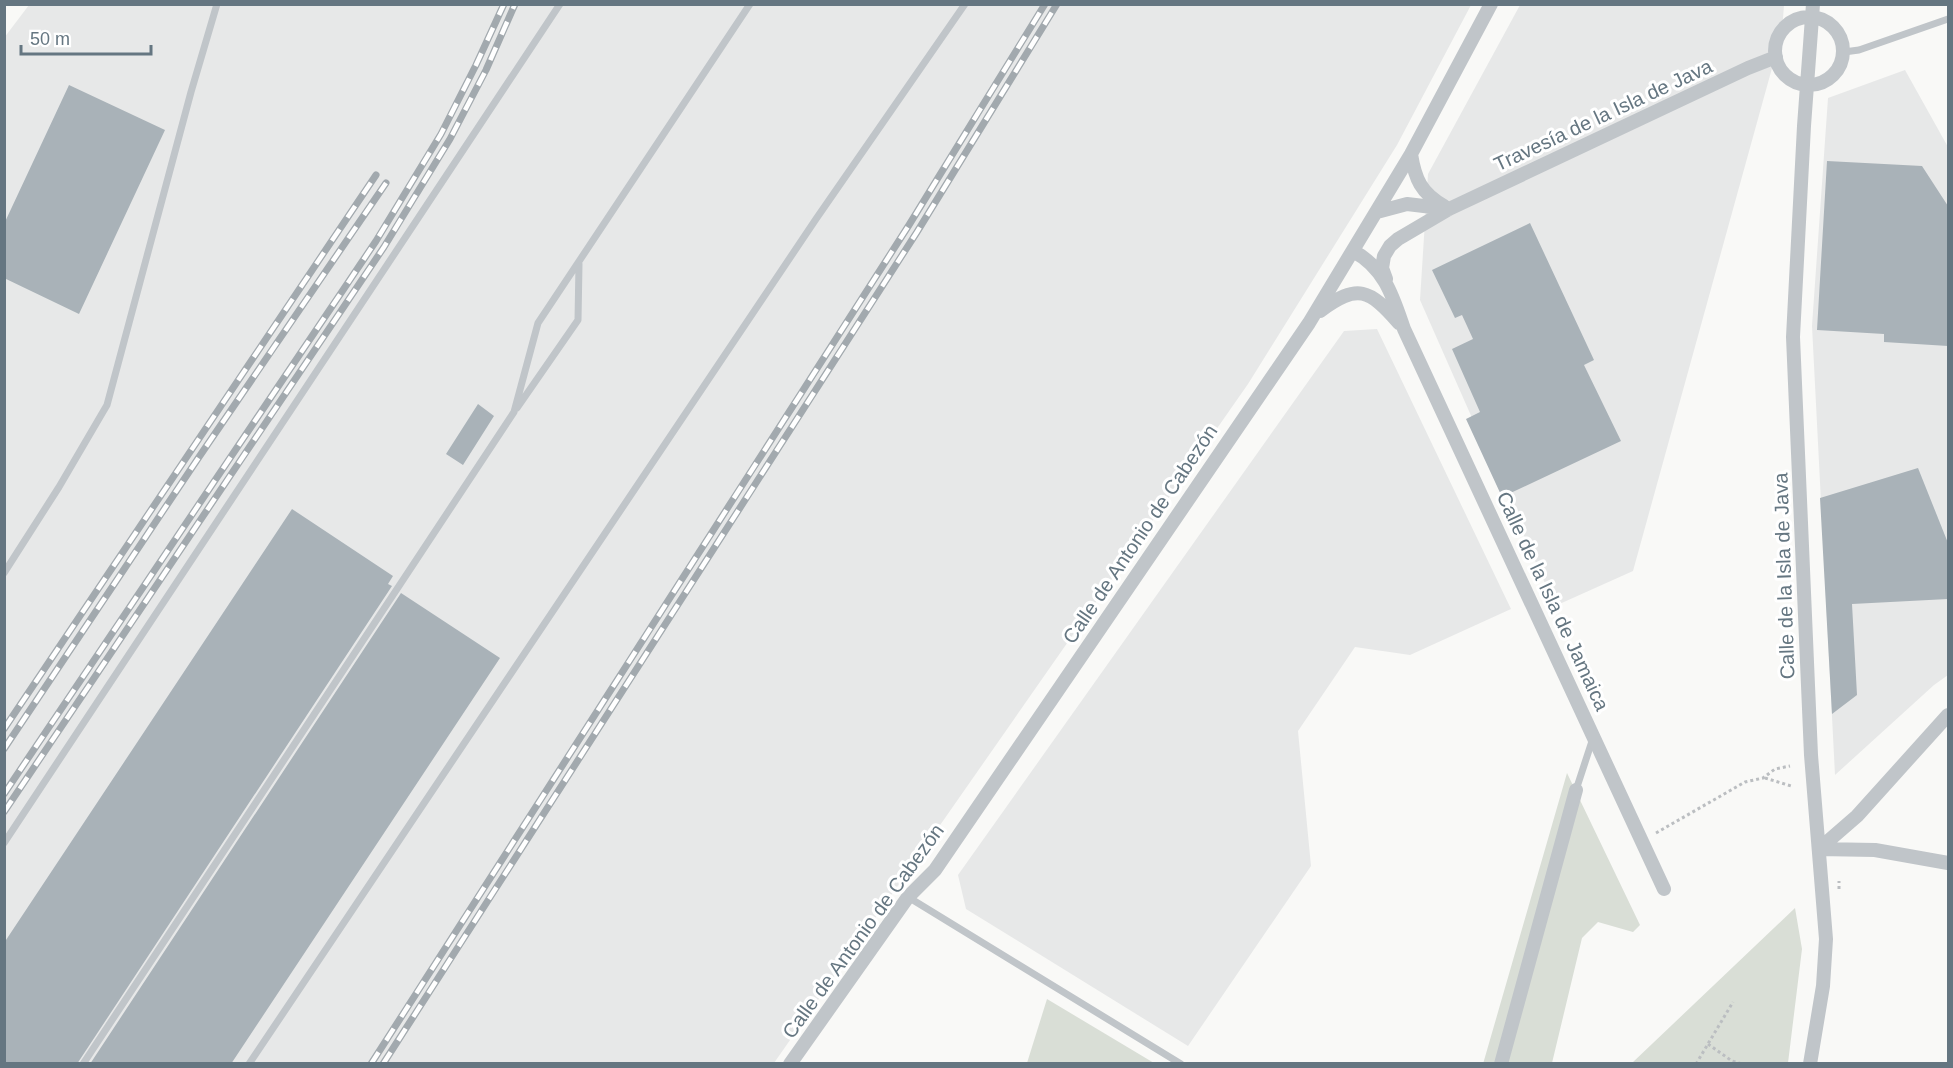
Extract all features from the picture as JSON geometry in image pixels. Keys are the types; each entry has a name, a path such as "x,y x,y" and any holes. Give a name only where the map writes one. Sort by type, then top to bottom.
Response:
{"street":[{"name":"Calle de Antonio de Cabezón","path":"790,1064 908,897 935,870 1313,316 1411,154 1491,4"},
{"path":"1813,10 1838,32 1844,52 1836,72 1818,84 1807,85 1787,76 1780,68 1775,47 1778,36 1784,28 1813,10"},
{"name":"Calle de la Isla de Java","path":"1810,1064 1826,963 1826,939 1810,755 1793,338 1813,10"},
{"name":"Travesía de la Isla de Java","path":"1389,286 1382,268 1384,256 1398,239 1449,209 1748,68 1776,57"},
{"path":"1411,154 1415,176 1422,188 1434,201 1449,209"},
{"path":"1377,212 1407,204 1449,209"},
{"name":"Calle de la Isla de Jamaica","path":"1353,251 1367,258 1389,286 1404,329 1664,889"},
{"name":"Calle de la Isla de Jamaica","path":"1313,316 1337,298 1360,293 1371,297 1384,307 1404,329"},
{"path":"1819,849 1857,816 1948,715"},
{"path":"1501,1064 1576,790"},
{"path":"1819,849 1875,850 1948,863"}],"lane":[{"path":"4,573 59,488 107,405 217,4"},
{"path":"4,843 560,4"},
{"path":"514,412 538,323 750,4"},
{"path":"249,1064 816,219 965,4"},
{"path":"1844,52 1859,50 1948,19"},
{"path":"83,1064 514,412 578,320 579,262"},
{"path":"1576,790 1594,736"},
{"path":"908,897 1181,1064"}],"path":[{"path":"1656,833 1745,782 1763,778 1776,769 1790,766"},
{"path":"1763,778 1791,786"},
{"path":"1696,1064 1733,1002"},
{"path":"1708,1044 1732,1061 1742,1064"}],"shaded area":[{"path":"29,5 1471,5 1397,145 1248,384 774,1063 5,1064 4,38"},
{"path":"1520,5 1784,5 1782,32 1633,571 1555,606 1420,300 1428,174"},
{"path":"1905,70 1948,147 1948,675 1835,775 1812,326 1828,98"},
{"path":"1377,329 1511,609 1410,655 1355,647 1298,731 1311,866 1188,1046 966,909 958,875 1344,331"},
{"path":"1567,773 1640,925 1633,932 1598,922 1582,938 1552,1063 1483,1064"},
{"path":"1795,908 1802,949 1788,1063 1632,1063"},
{"path":"1047,999 1154,1063 1027,1063"}],"building":[{"path":"69,85 165,130 79,314 4,278 4,224"},
{"path":"1827,161 1922,166 1948,206 1948,346 1884,342 1884,334 1817,330"},
{"path":"1530,223 1594,360 1584,365 1621,441 1502,497 1466,419 1480,412 1452,349 1473,339 1462,315 1455,318 1432,270"},
{"path":"478,404 494,416 463,465 446,454"},
{"path":"1918,468 1948,543 1948,599 1852,604 1857,695 1832,714 1820,498"},
{"path":"292,509 393,576 388,584 392,586 77,1064 4,1064 4,943"},
{"path":"401,593 500,658 231,1064 90,1064"}],"railway":[{"path":"4,794 376,241 441,134 504,4"},
{"path":"4,812 384,247 450,139 486,70 515,4"},
{"path":"371,1064 909,225 1045,4"},
{"path":"383,1064 917,232 1057,4"},
{"path":"4,729 376,175"},
{"path":"4,749 386,183"}]}
